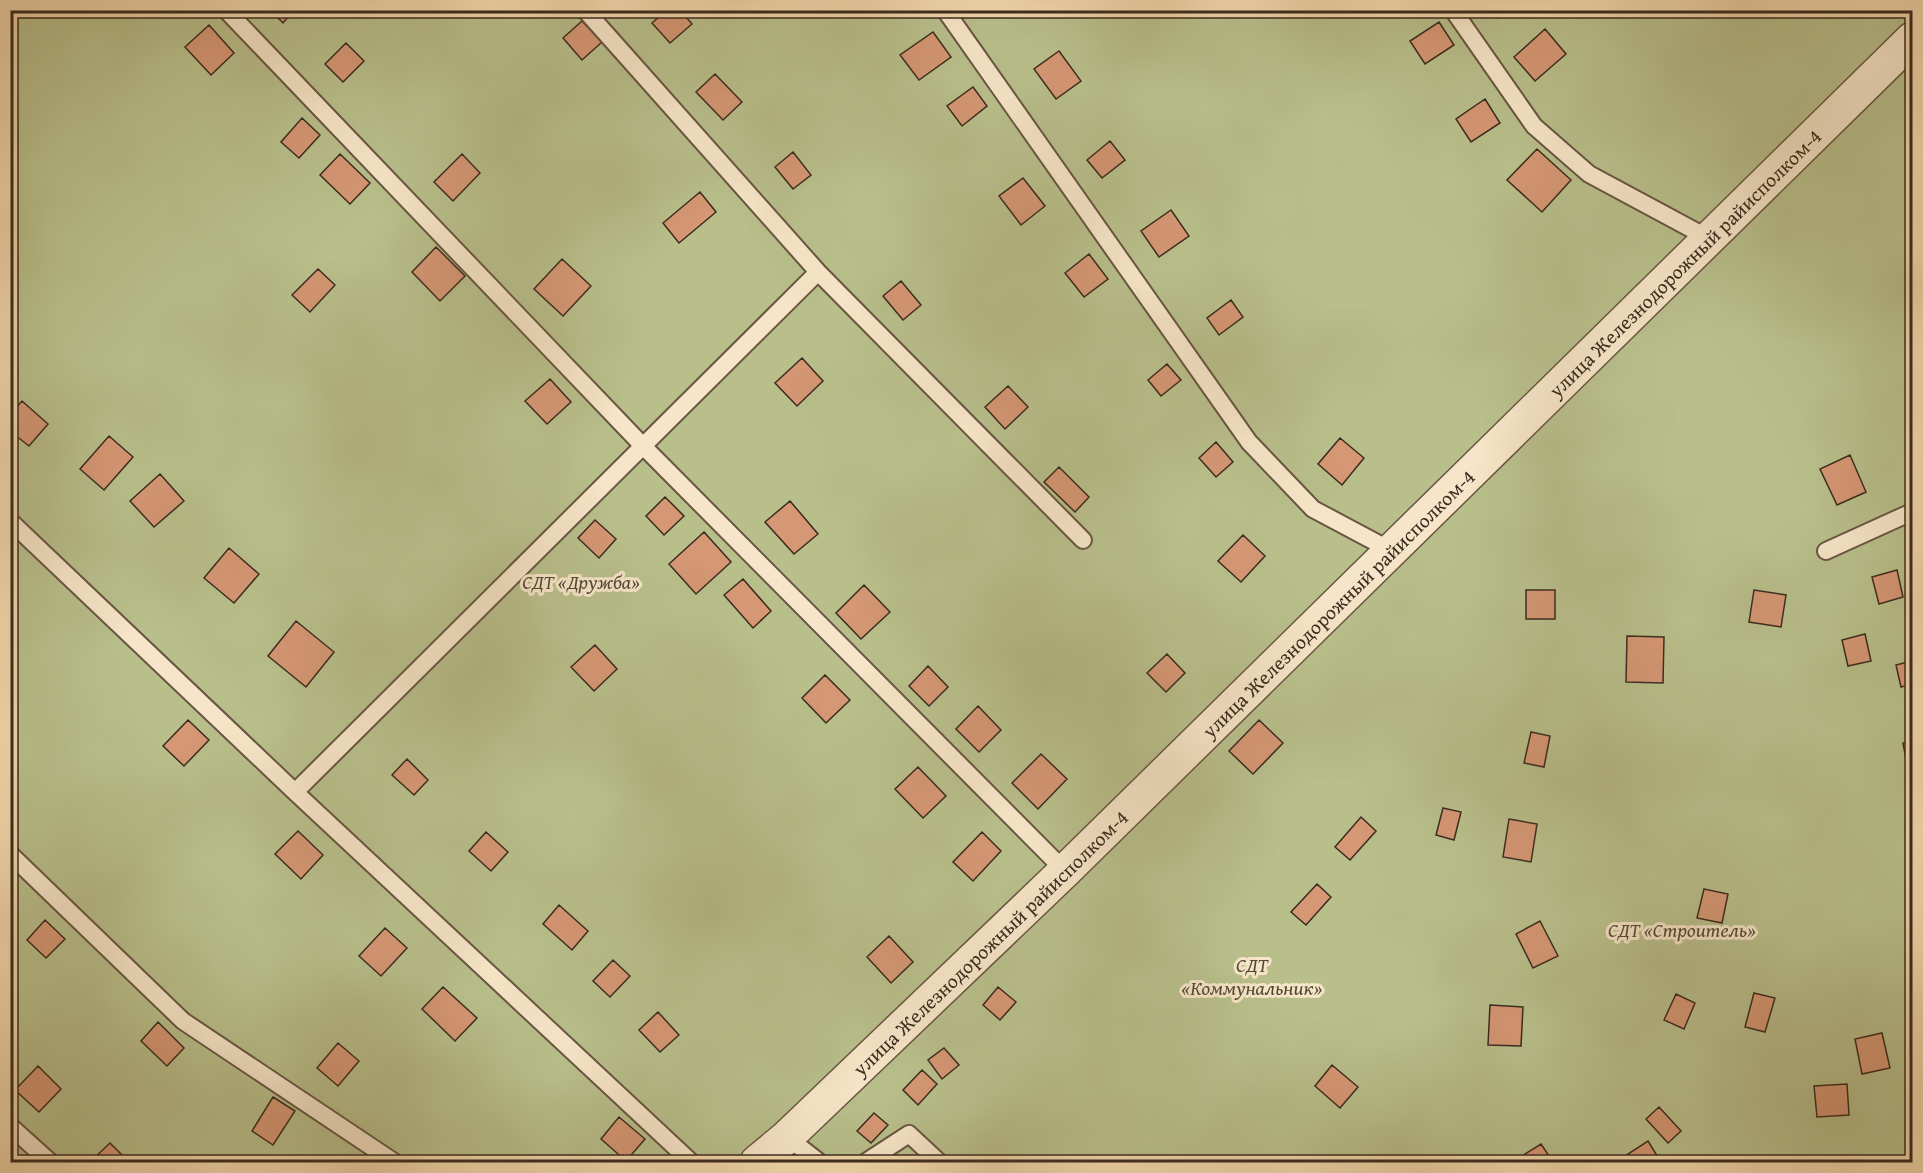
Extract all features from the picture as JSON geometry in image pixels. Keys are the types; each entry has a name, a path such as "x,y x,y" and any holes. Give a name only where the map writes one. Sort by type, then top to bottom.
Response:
{"street":[{"name":"улица Железнодорожный райисполком-4","path":"757,1162 787,1137 1065,871 1912,39"}],"lane":[{"path":"226,10 644,446 1065,871"},
{"path":"585,10 818,272 1083,540"},
{"path":"945,10 1249,441 1313,509 1392,551"},
{"path":"1453,10 1534,126 1589,174 1710,239"},
{"path":"296,792 818,272"},
{"path":"1826,551 1912,512"},
{"path":"10,521 691,1162"},
{"path":"10,854 183,1021 394,1162"},
{"path":"10,1126 50,1162"},
{"path":"866,1162 909,1134 939,1162"},
{"path":"787,1137 819,1162"}],"green space":[{"name":"СДТ «Дружба»","path":"10,11 1912,11 1912,1162 11,1162"}],"building":[{"path":"270,10 294,10 283,23"},
{"path":"667,10 680,10 692,24 670,43 652,23"},
{"path":"1491,10 1506,10 1497,18"},
{"path":"582,21 602,42 582,60 563,38"},
{"path":"1439,22 1454,45 1425,64 1410,41"},
{"path":"209,25 234,53 211,75 185,47"},
{"path":"1545,29 1566,54 1535,81 1514,57"},
{"path":"933,32 951,57 919,80 900,55"},
{"path":"346,43 364,61 343,82 325,64"},
{"path":"1059,51 1081,81 1056,99 1034,69"},
{"path":"715,74 742,102 723,120 696,92"},
{"path":"973,87 987,106 962,126 947,106"},
{"path":"1485,99 1500,123 1471,142 1456,119"},
{"path":"302,118 320,135 299,158 281,142"},
{"path":"1110,141 1125,160 1102,178 1087,160"},
{"path":"1537,149 1571,180 1542,212 1507,180"},
{"path":"793,152 811,175 793,189 775,167"},
{"path":"340,154 370,183 350,204 320,175"},
{"path":"462,154 480,173 453,201 434,182"},
{"path":"1023,178 1045,206 1021,225 999,196"},
{"path":"700,192 716,212 679,243 663,223"},
{"path":"1171,210 1189,236 1159,257 1141,231"},
{"path":"436,247 465,276 440,301 412,272"},
{"path":"1089,254 1108,279 1084,297 1065,273"},
{"path":"562,259 591,286 563,316 534,289"},
{"path":"318,269 335,285 310,312 292,295"},
{"path":"901,281 921,305 903,320 883,296"},
{"path":"1231,300 1243,317 1219,335 1207,318"},
{"path":"802,358 823,381 797,406 775,383"},
{"path":"10,364 18,371 10,380"},
{"path":"1167,364 1181,380 1161,396 1148,380"},
{"path":"550,379 571,402 547,424 525,401"},
{"path":"1008,386 1028,407 1005,429 985,407"},
{"path":"22,401 48,424 29,446 10,431 10,415"},
{"path":"109,436 133,457 104,490 80,469"},
{"path":"1340,438 1364,458 1342,485 1318,464"},
{"path":"1216,442 1233,462 1216,477 1199,458"},
{"path":"1850,455 1866,492 1837,505 1820,469"},
{"path":"1059,467 1089,497 1075,512 1044,482"},
{"path":"160,474 184,501 154,527 130,501"},
{"path":"665,497 684,516 664,535 646,516"},
{"path":"790,501 818,534 794,554 765,522"},
{"path":"595,520 616,539 599,558 578,538"},
{"path":"704,532 731,562 696,594 669,564"},
{"path":"1243,535 1265,556 1241,582 1218,561"},
{"path":"229,548 259,574 234,603 204,578"},
{"path":"1897,570 1903,597 1879,604 1872,577"},
{"path":"743,579 771,611 753,628 724,595"},
{"path":"864,585 890,612 861,639 836,613"},
{"path":"1526,590 1555,590 1555,619 1526,619"},
{"path":"1754,590 1786,595 1781,627 1749,622"},
{"path":"296,621 334,652 306,687 268,656"},
{"path":"1865,634 1871,661 1848,666 1842,640"},
{"path":"1627,636 1664,637 1663,683 1626,682"},
{"path":"595,645 617,669 594,691 571,667"},
{"path":"1167,654 1185,673 1166,692 1147,673"},
{"path":"1912,661 1912,684 1901,687 1896,665"},
{"path":"928,666 948,687 929,706 909,686"},
{"path":"825,675 850,700 826,723 802,698"},
{"path":"978,706 1001,730 979,752 956,729"},
{"path":"188,720 209,740 184,766 163,746"},
{"path":"1259,720 1283,743 1253,774 1229,751"},
{"path":"1531,732 1550,736 1544,767 1524,763"},
{"path":"1912,741 1912,775 1909,776 1903,743"},
{"path":"1041,754 1067,779 1038,809 1012,783"},
{"path":"407,759 428,780 414,795 392,775"},
{"path":"918,767 946,796 923,818 895,789"},
{"path":"1443,808 1461,812 1454,840 1436,835"},
{"path":"1361,817 1376,831 1350,860 1335,847"},
{"path":"1509,819 1537,824 1531,862 1503,857"},
{"path":"298,831 323,855 301,879 275,854"},
{"path":"486,832 508,852 491,871 469,851"},
{"path":"982,832 1001,851 973,881 953,862"},
{"path":"1317,884 1331,897 1306,925 1291,912"},
{"path":"1704,889 1728,894 1722,923 1697,918"},
{"path":"559,905 588,931 572,950 543,924"},
{"path":"45,920 65,939 46,958 27,940"},
{"path":"1540,921 1558,956 1533,968 1516,934"},
{"path":"385,928 407,948 381,976 359,956"},
{"path":"889,936 913,962 891,983 867,957"},
{"path":"613,960 630,976 610,997 593,981"},
{"path":"443,987 477,1018 455,1041 422,1009"},
{"path":"998,987 1016,1002 1000,1020 983,1005"},
{"path":"1754,993 1775,998 1765,1032 1745,1027"},
{"path":"1676,994 1695,1003 1684,1029 1664,1020"},
{"path":"1490,1005 1523,1007 1521,1046 1488,1045"},
{"path":"658,1012 679,1035 660,1052 639,1030"},
{"path":"158,1022 184,1048 167,1066 141,1041"},
{"path":"1882,1033 1890,1068 1862,1074 1855,1039"},
{"path":"338,1043 359,1061 338,1086 317,1068"},
{"path":"944,1048 959,1065 942,1079 928,1060"},
{"path":"1332,1065 1358,1087 1340,1108 1315,1086"},
{"path":"38,1066 61,1089 39,1112 15,1090"},
{"path":"922,1070 937,1084 918,1105 903,1090"},
{"path":"1847,1084 1849,1115 1817,1117 1814,1086"},
{"path":"273,1097 295,1111 273,1145 252,1131"},
{"path":"1659,1107 1681,1131 1668,1143 1646,1119"},
{"path":"874,1113 888,1125 871,1143 857,1131"},
{"path":"619,1117 645,1139 626,1161 601,1139"},
{"path":"1648,1141 1659,1159 1653,1162 1629,1162 1625,1156"},
{"path":"110,1143 125,1158 121,1162 91,1161"},
{"path":"1541,1144 1553,1162 1526,1162 1522,1156"}],"park label":[{"name":"СДТ «Строитель»","path":"1682,929"},
{"name":"СДТ «Коммунальник»","path":"1252,976"}]}
